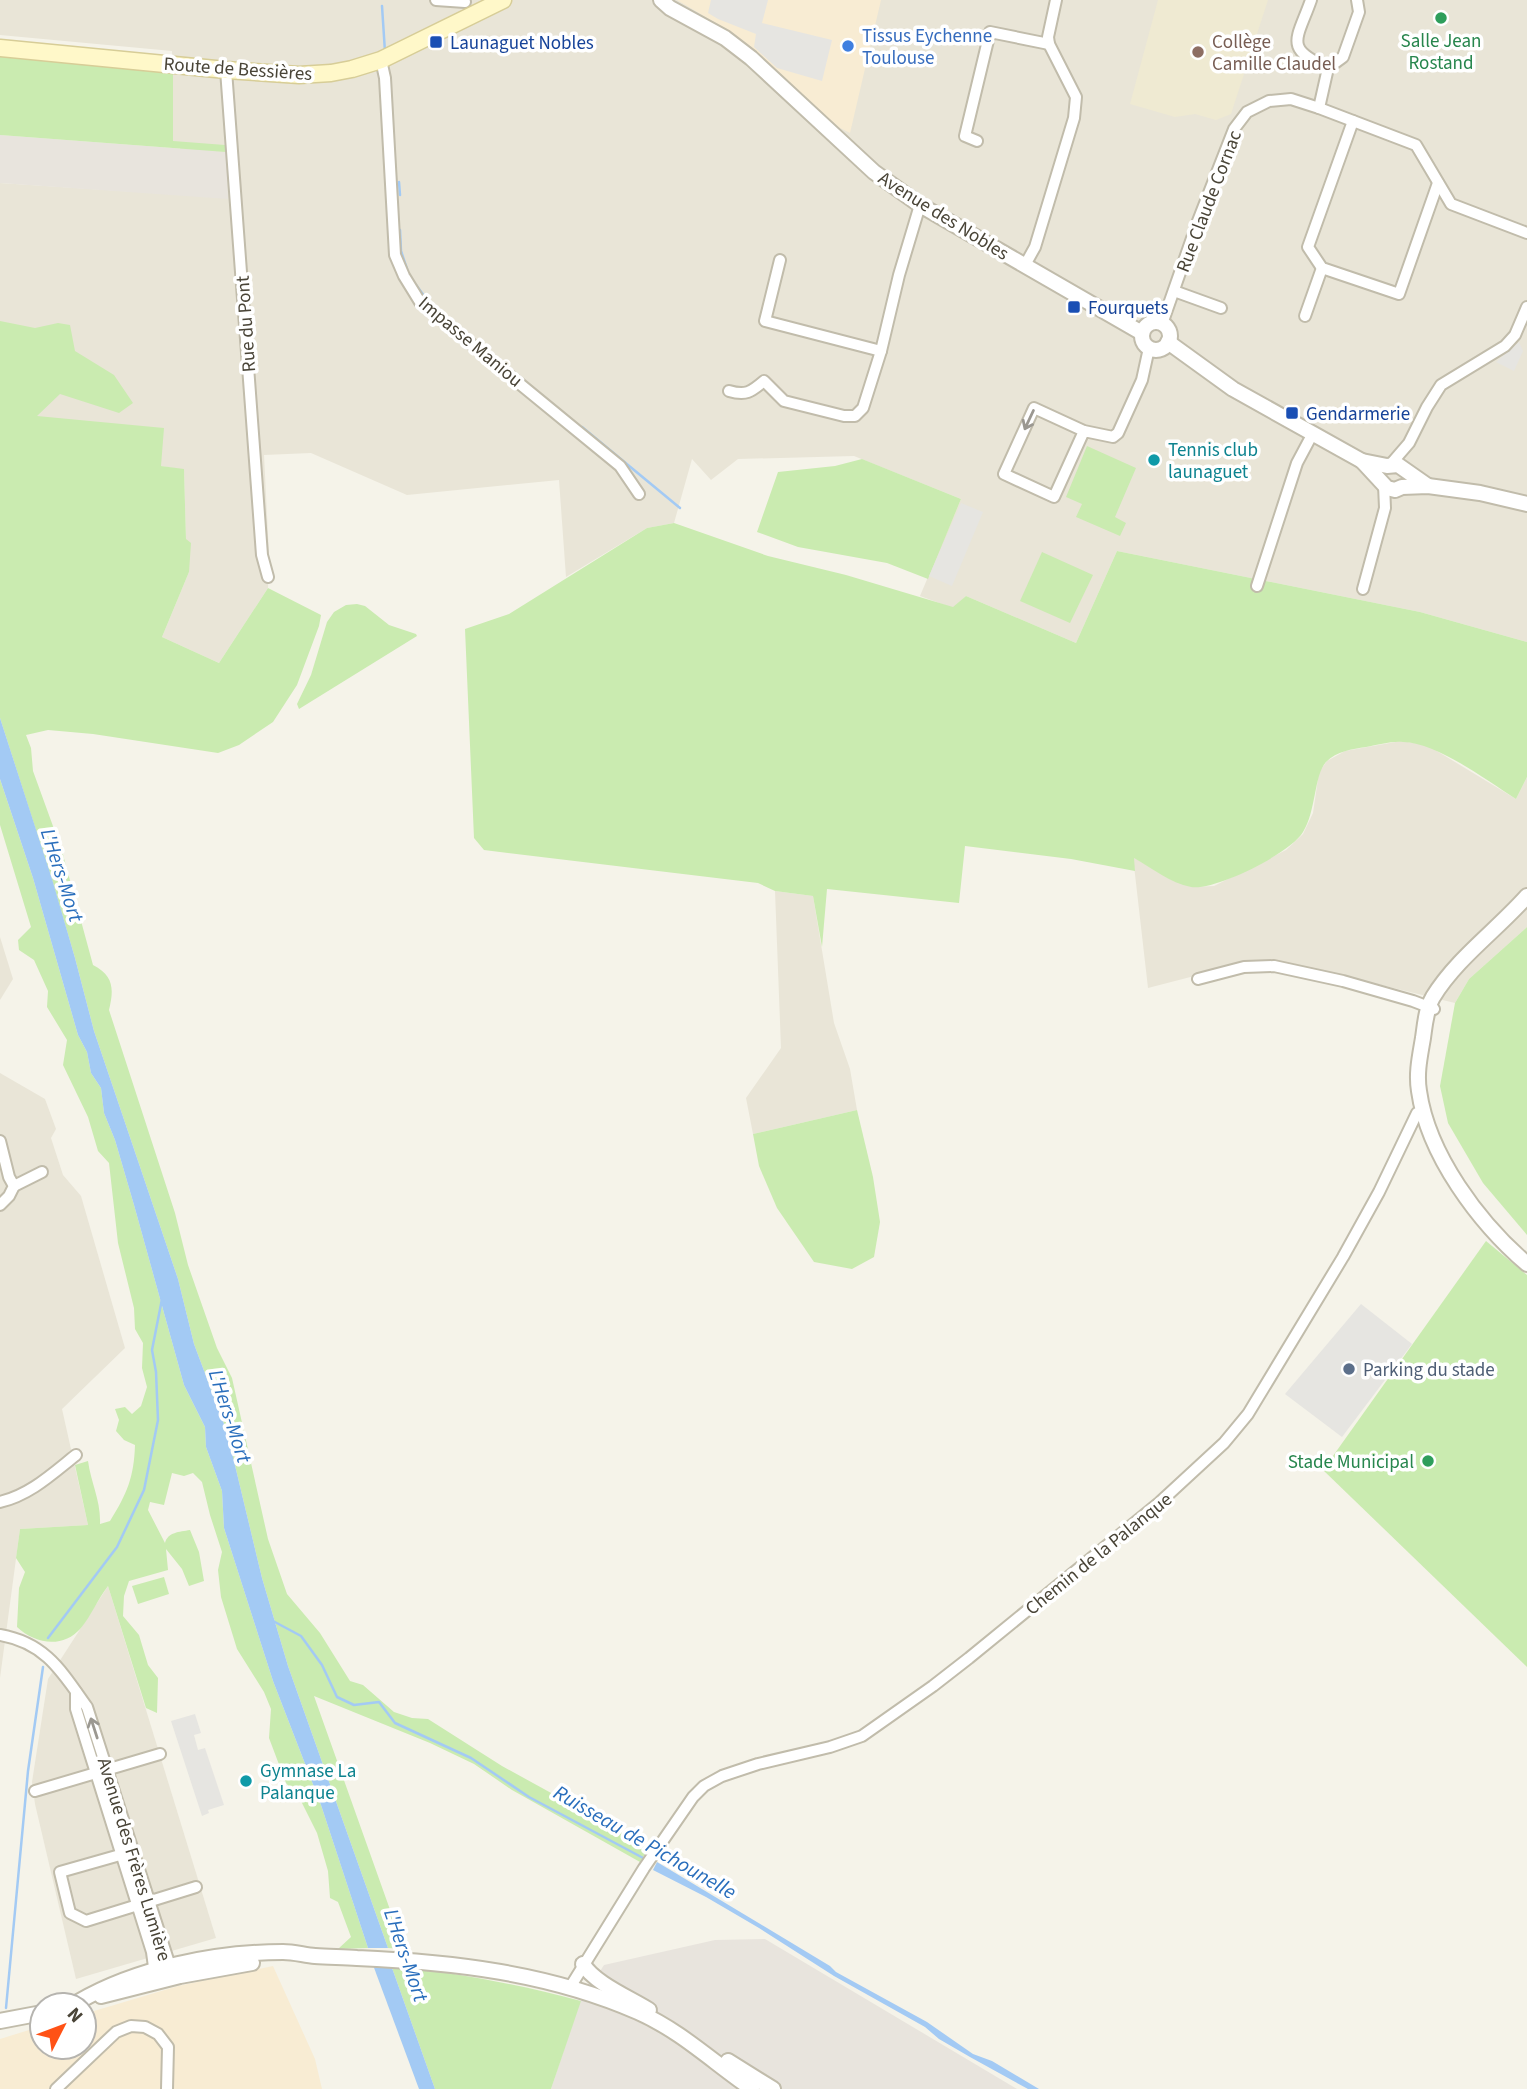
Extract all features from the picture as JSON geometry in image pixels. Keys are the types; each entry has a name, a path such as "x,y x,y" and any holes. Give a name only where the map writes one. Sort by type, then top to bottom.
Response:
{"main road":[{"name":"Route de Bessières","path":"0,48 226,70 299,75 331,73 381,60 468,5 503,0"}],"street":[{"path":"436,0 468,5"},
{"name":"Avenue des Nobles","path":"661,0 670,8 725,38 751,58 874,172 920,205 1142,333"},
{"path":"1025,265 1035,247 1074,118 1076,97 1049,44 1056,0"},
{"path":"1311,0 1297,41 1298,49 1305,57 1328,68"},
{"path":"1319,108 1328,68 1343,57 1359,12 1357,0"},
{"path":"977,141 965,136 990,32 1049,44"},
{"name":"Impasse Maniou","path":"381,60 385,78 395,255 404,276 420,302 620,466 639,494"},
{"name":"Rue du Pont","path":"226,70 262,555 268,577"},
{"name":"Rue Claude Cornac","path":"1162,324 1203,208 1239,119 1258,107 1280,99 1319,108 1416,145 1451,204 1527,233"},
{"path":"1353,121 1308,247 1322,268 1399,294 1438,183"},
{"path":"729,391 750,393 764,381 785,401 844,416 855,416 863,408 881,351 899,275 920,205"},
{"path":"780,260 765,321 881,351"},
{"path":"1305,316 1322,268"},
{"path":"1174,291 1221,308"},
{"path":"1363,589 1385,508 1382,472 1409,443 1441,385 1505,346 1515,335 1527,307"},
{"path":"1150,323 1162,324 1169,332 1168,342 1160,349 1149,348 1144,343 1142,333 1150,323"},
{"path":"1168,342 1233,390 1362,461 1391,490 1428,486 1480,493 1527,504"},
{"path":"1084,430 1054,497 1004,474 1034,408 1105,437 1113,437 1118,433 1142,380 1149,348"},
{"path":"1257,586 1297,463 1313,433"},
{"path":"1385,508 1407,478 1405,471 1409,443"},
{"path":"1362,461 1398,465 1428,486"},
{"path":"1527,896 1462,963 1431,1007 1419,1092 1427,1128 1451,1172 1489,1227 1527,1264"},
{"path":"1198,979 1244,967 1274,966 1343,981 1431,1007"},
{"name":"Chemin de la Palanque","path":"569,1989 644,1868 704,1786 722,1776 758,1764 862,1736 933,1686 1195,1472 1248,1414 1343,1257 1418,1113"},
{"path":"0,1141 9,1177 14,1186"},
{"path":"0,1205 14,1186 42,1172"},
{"path":"0,1502 30,1491 76,1455"},
{"name":"Avenue des Frères Lumière","path":"0,1635 30,1643 59,1667 87,1707 108,1770 127,1852 163,1973"},
{"name":"Avenue des Frères Lumière","path":"76,1692 76,1709 95,1773 127,1852"},
{"path":"35,1791 160,1754"},
{"path":"127,1852 60,1872 70,1913 86,1921 196,1887"},
{"path":"98,1996 163,1973 316,1956 418,1961 489,1969 591,1995 637,2012 685,2035 773,2089"},
{"path":"583,1964 599,1980 679,2027 685,2035 752,2089"},
{"path":"0,2021 28,2016"},
{"path":"55,2089 116,2032 131,2026 145,2027 158,2034 168,2048 167,2089"}],"shaded area":[{"path":"0,0 1527,0 1527,642 1420,612 1117,551 1076,643 966,596 953,608 920,596 961,499 854,456 738,459 711,480 692,459 674,523 647,528 566,577 559,480 407,495 311,453 264,455 268,588 219,663 162,637 189,572 184,470 161,466 0,413 0,183 228,198 173,141 172,51 0,35"},
{"path":"677,0 881,0 850,133 840,128 719,25"},
{"path":"711,0 768,0 762,23 832,40 822,81 777,68 754,47 756,34 708,13"},
{"name":"Collège Camille Claudel","path":"1158,0 1268,0 1231,114 1216,120 1195,114 1175,117 1130,104"},
{"path":"0,135 226,152 228,199 0,183"},
{"path":"1519,342 1523,351 1514,371 1496,362"},
{"path":"961,503 983,512 952,586 929,576"},
{"path":"1401,741 1427,745 1516,799 1527,777 1527,927 1469,979 1455,1003 1291,963 1252,961 1148,988 1133,857 1170,879 1192,887 1214,886 1286,850 1303,834 1313,813 1319,772 1327,761 1345,751"},
{"path":"775,891 813,896 834,1023 850,1069 857,1110 753,1134 746,1098 781,1048"},
{"path":"0,937 13,979 0,1000"},
{"path":"0,1073 45,1099 56,1129 51,1138 63,1175 81,1196 125,1348 62,1409 88,1525 20,1529 0,1678"},
{"name":"Parking du stade","path":"1361,1304 1412,1344 1342,1437 1285,1394"},
{"path":"108,1586 216,1938 76,1979 32,1782 48,1679"},
{"path":"195,1714 201,1733 194,1735 198,1750 205,1748 224,1805 208,1810 209,1813 202,1816 171,1721"},
{"path":"765,1939 1017,2089 551,2089 579,2004 604,1965 715,1940"},
{"path":"273,1966 315,2059 322,2089 0,2089 0,2039 28,2030 28,2061 98,2061 98,2010 178,1986"}],"green space":[{"path":"0,56 173,72 173,141 225,145 226,152 0,135"},
{"path":"0,321 35,328 58,323 70,325 75,351 114,375 133,403 119,413 60,394 37,416 164,428 161,466 184,469 186,539 191,543 189,572 162,637 219,663 268,588 321,615 297,685 273,722 239,745 218,753 93,734 48,730 26,735 31,748 33,771 62,851 93,965 105,974 111,984 109,1010 175,1213 188,1265 217,1348 232,1378 268,1539 287,1594 320,1633 350,1681 363,1685 394,1712 412,1718 428,1719 502,1766 553,1794 583,1806 612,1830 634,1835 650,1846 640,1862 512,1790 474,1764 430,1743 314,1696 404,1949 388,1948 288,1666 262,1578 227,1432 194,1344 178,1279 94,1031 52,880 0,718"},
{"path":"1087,446 1136,468 1115,517 1126,523 1120,536 1076,517 1082,504 1066,497"},
{"path":"862,459 961,499 928,579 887,563 798,547 757,532 778,472 835,466"},
{"path":"674,523 768,556 846,575 953,607 966,596 1076,643 1117,551 1420,612 1527,642 1527,777 1516,799 1446,755 1417,744 1394,742 1350,750 1330,758 1322,768 1307,824 1296,841 1269,860 1234,877 1202,887 1191,887 1168,879 1134,858 1135,871 1071,859 965,846 959,903 827,889 822,947 813,896 775,891 758,883 484,850 474,838 465,629 509,614 647,528"},
{"path":"1042,552 1093,575 1070,623 1020,601"},
{"path":"346,605 365,606 389,625 417,636 299,709 297,704 311,675 327,622 334,612"},
{"path":"0,779 33,878 78,1035 87,1052 91,1073 101,1088 104,1113 115,1140 184,1385 205,1427 206,1447 222,1491 224,1528 273,1681 321,1805 368,1948 338,1949 351,1937 338,1902 330,1898 328,1871 317,1833 301,1801 286,1783 269,1738 271,1709 264,1692 237,1649 221,1597 218,1570 222,1552 202,1482 193,1473 184,1476 172,1473 164,1505 150,1502 148,1510 165,1543 171,1535 190,1530 199,1552 204,1581 189,1586 182,1569 166,1549 168,1570 129,1581 124,1596 123,1616 139,1635 148,1665 158,1678 157,1713 146,1708 108,1586 81,1628 66,1639 49,1642 40,1640 17,1627 19,1588 25,1572 16,1558 20,1529 88,1525 75,1465 88,1461 100,1524 110,1521 128,1485 135,1445 124,1440 116,1431 119,1420 115,1409 125,1407 132,1414 141,1406 147,1387 142,1368 143,1343 135,1329 134,1308 118,1243 109,1163 98,1151 88,1117 63,1065 67,1040 47,1007 48,991 34,960 19,950 18,940 31,927 0,825"},
{"path":"1527,927 1527,1235 1483,1183 1448,1123 1440,1086 1455,1003 1469,979"},
{"path":"857,1110 873,1177 880,1222 874,1257 852,1269 814,1262 777,1208 759,1166 753,1134"},
{"name":"Stade Municipal","path":"1486,1241 1527,1275 1527,1667 1323,1470"},
{"path":"164,1577 169,1594 138,1604 132,1586"},
{"path":"391,1965 487,1980 581,2001 551,2089 435,2089"}],"water":[{"path":"0,718 52,879 94,1031 178,1279 194,1344 227,1432 262,1578 288,1666 388,1948 368,1948 321,1805 273,1681 224,1528 222,1491 206,1447 205,1427 184,1385 115,1140 104,1113 101,1088 91,1073 87,1052 78,1035 33,878 0,779"},
{"path":"657,1862 836,1972 927,2022 973,2054 992,2061 1039,2089 1028,2089 970,2057 939,2039 925,2027 834,1976 759,1928 653,1870"},
{"path":"373,1965 391,1965 435,2089 419,2089"}],"waterway":[{"path":"382,6 385,52"},
{"path":"399,182 400,195"},
{"path":"400,230 401,251 407,269"},
{"path":"416,285 431,305"},
{"path":"582,427 680,508"},
{"path":"48,1638 117,1547 144,1490 158,1420 156,1372 152,1350 162,1299"},
{"name":"Ruisseau de Pichounelle","path":"273,1621 301,1636 322,1665 337,1697 354,1705 379,1702 395,1723 471,1758 529,1797 645,1859"},
{"path":"6,2008 28,1771 43,1667"}],"place":[{"name":"Salle Jean Rostand","path":"1441,18"},
{"name":"Launaguet Nobles","path":"436,42"},
{"name":"Tissus Eychenne Toulouse","path":"848,46"},
{"name":"Collège Camille Claudel","path":"1198,52"},
{"name":"Fourquets","path":"1074,307"},
{"name":"Gendarmerie","path":"1292,413"},
{"name":"Tennis club launaguet","path":"1154,460"},
{"name":"Parking du stade","path":"1349,1369"},
{"name":"Stade Municipal","path":"1428,1461"},
{"name":"Gymnase La Palanque","path":"246,1781"}],"water label":[{"name":"L'Hers-Mort","path":"62,875"},
{"name":"L'Hers-Mort","path":"230,1416"},
{"name":"L'Hers-Mort","path":"406,1955"}]}
